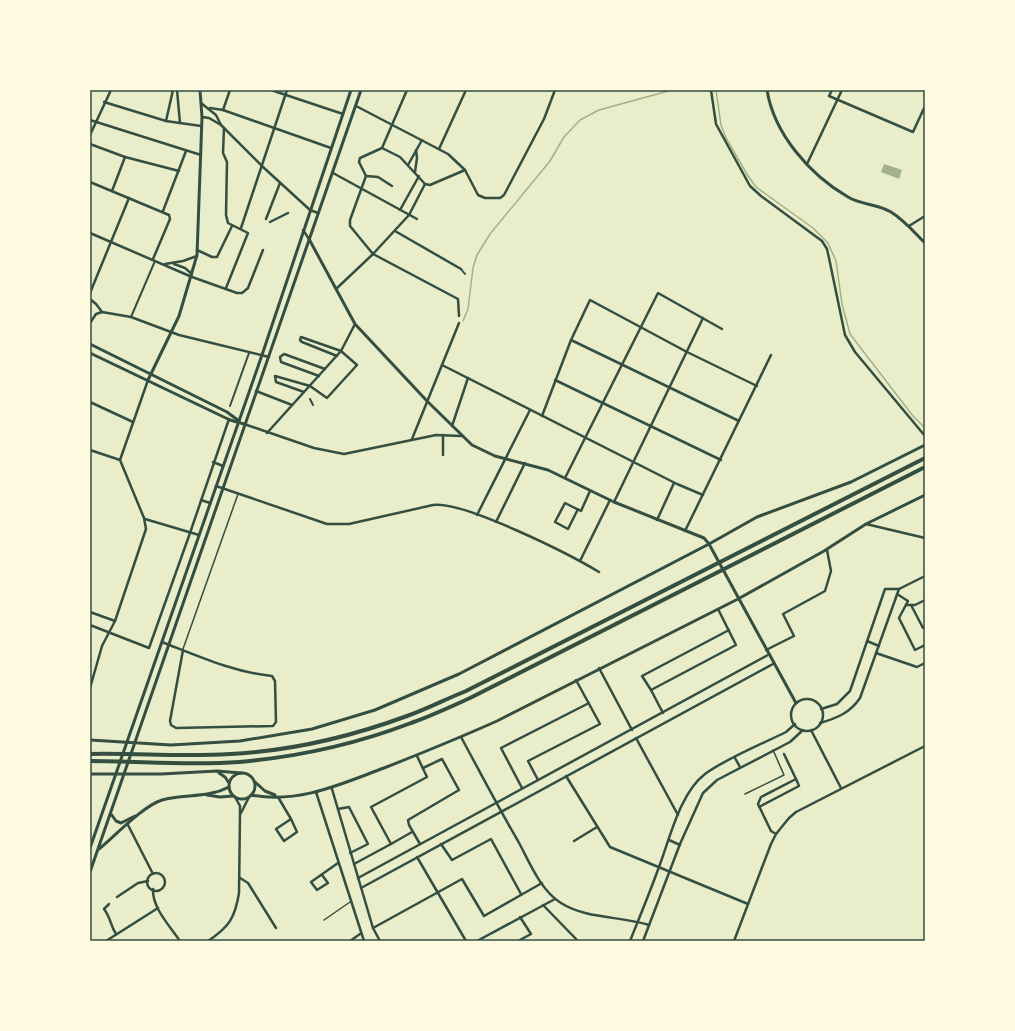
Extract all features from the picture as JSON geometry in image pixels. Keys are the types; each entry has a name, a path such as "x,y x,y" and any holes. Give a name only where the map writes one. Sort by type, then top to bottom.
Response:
{"highway":[{"path":"90,754 191,756 231,754 276,749 365,730 408,716 466,691 925,458"},
{"path":"90,762 203,763 264,759 300,753 369,737 411,723 470,698 925,467"}],"street":[{"path":"90,135 104,102 111,90"},
{"path":"166,121 173,90"},
{"path":"177,90 180,123"},
{"path":"90,688 102,646 115,621 146,529 144,518 120,460 148,380 172,332 192,275 198,250 202,117 200,90"},
{"path":"223,110 230,90"},
{"path":"270,90 343,114"},
{"path":"241,228 288,90"},
{"path":"90,848 239,422 351,90"},
{"path":"90,872 139,735 244,424 269,357 361,90"},
{"path":"407,90 382,148 360,158 359,162 366,176 350,220 350,226 373,254 458,299 459,316"},
{"path":"439,149 466,90"},
{"path":"356,106 439,149 456,160 465,170 475,192 485,198 500,198 504,195 544,119 555,90"},
{"path":"711,90 716,124 750,186 761,196 822,241 829,258 845,335 855,352 925,436"},
{"path":"767,90 778,125 784,136 807,164 848,198 891,212 909,226 925,243"},
{"path":"832,90 829,96 913,132 925,106"},
{"path":"807,164 842,90"},
{"path":"104,102 166,121 201,126"},
{"path":"201,103 210,108 223,110 331,148"},
{"path":"210,108 216,115 221,125"},
{"path":"202,117 209,118 221,125 280,183 310,210 318,213"},
{"path":"90,120 95,123 201,155"},
{"path":"224,128 223,152 227,162 226,215 228,223 232,226 241,228 248,233 226,288"},
{"path":"408,165 422,140"},
{"path":"90,144 125,157 179,171"},
{"path":"382,148 400,157 425,184"},
{"path":"415,172 418,158 416,149"},
{"path":"163,212 186,151"},
{"path":"112,191 125,157"},
{"path":"425,184 434,184 465,170"},
{"path":"333,173 417,219"},
{"path":"366,176 378,177 392,186"},
{"path":"400,210 419,176"},
{"path":"90,182 169,215 170,219 131,317"},
{"path":"266,219 280,183"},
{"path":"336,289 373,254 409,215 425,184"},
{"path":"90,293 129,198"},
{"path":"270,222 288,213"},
{"path":"909,226 925,216"},
{"path":"198,250 212,257 217,257 232,226"},
{"path":"303,230 355,324 427,402 461,436 485,452 548,470 612,501 704,538 709,544 768,655 796,703"},
{"path":"395,231 461,269 465,274"},
{"path":"90,233 237,293 244,292 248,288 263,250"},
{"path":"173,264 197,255"},
{"path":"165,264 173,264 185,268 192,275"},
{"path":"565,478 658,293 722,329"},
{"path":"90,299 102,312"},
{"path":"542,416 571,340 590,300 687,352 757,386"},
{"path":"90,320 96,314 102,312 131,317 172,332 269,357"},
{"path":"580,561 633,462 703,318"},
{"path":"412,440 459,323"},
{"path":"267,433 337,356 355,324"},
{"path":"304,392 276,382 275,376 310,386 325,398 328,397 357,365 341,351 303,336 300,338 302,342 337,356"},
{"path":"571,340 739,422"},
{"path":"90,344 227,412 239,422"},
{"path":"230,406 250,352"},
{"path":"90,353 229,419 267,433 333,453 344,454 443,435 461,436"},
{"path":"319,376 281,362 280,357 284,354 325,369"},
{"path":"685,531 772,355"},
{"path":"442,366 674,483 703,495"},
{"path":"452,427 468,378"},
{"path":"555,380 721,460"},
{"path":"256,391 292,405"},
{"path":"310,399 313,405"},
{"path":"90,402 133,422"},
{"path":"477,515 504,458 509,454 530,410"},
{"path":"90,625 149,648 229,419"},
{"path":"443,435 443,455"},
{"path":"90,740 171,745 240,741 312,729 344,720 404,699 452,678 709,544 757,517 851,482 924,445"},
{"path":"90,450 120,460"},
{"path":"213,462 223,466"},
{"path":"496,522 525,463"},
{"path":"657,520 674,483"},
{"path":"216,486 327,524 349,524 441,504 496,522 580,561 599,572"},
{"path":"578,509 568,529 555,522 565,503 578,509 581,511 590,491"},
{"path":"205,795 220,798 234,797 242,799 250,796 277,796 316,792 332,789 417,756 461,737 738,599 827,550 866,524 925,495"},
{"path":"201,500 210,503"},
{"path":"144,518 199,535"},
{"path":"866,524 925,538"},
{"path":"766,650 794,636 783,614 826,591 831,571 827,550"},
{"path":"821,709 837,704 846,697 850,691 885,589 899,589 925,576"},
{"path":"820,723 822,719 821,709 818,704 805,699 796,703 792,708 791,716 795,724 803,730 812,730 820,723 844,715 854,706 862,692 899,589"},
{"path":"897,594 908,600 898,618 915,650 925,645"},
{"path":"906,606 925,600"},
{"path":"910,605 922,628 925,627"},
{"path":"651,690 736,645 718,609"},
{"path":"90,612 115,621"},
{"path":"663,713 642,676 729,630"},
{"path":"867,641 879,646"},
{"path":"162,642 248,674 272,676 275,681 276,715 276,722 273,726 176,728 171,725 170,720 183,650"},
{"path":"876,653 917,667 925,663"},
{"path":"358,878 768,655"},
{"path":"361,888 773,664"},
{"path":"599,668 632,730"},
{"path":"538,780 528,761 600,724 576,680"},
{"path":"522,789 501,748 589,703"},
{"path":"630,941 678,815 689,792 696,782 704,774 786,732 795,724"},
{"path":"643,941 669,872 703,793 717,780 790,742 803,730"},
{"path":"812,730 841,789"},
{"path":"461,737 501,812 542,883 555,898 561,903 580,911 638,921 649,925"},
{"path":"636,738 678,815"},
{"path":"734,941 776,834 789,818 796,812 925,746"},
{"path":"759,807 800,786 784,754"},
{"path":"391,844 371,806 427,776 417,756"},
{"path":"735,758 740,767"},
{"path":"420,844 412,832 408,820 459,790 442,759 423,768"},
{"path":"208,941 221,932 234,916 239,893 240,878 240,806 234,797 226,777 217,772"},
{"path":"98,850 152,804 163,800 205,795 229,785 233,776 241,773"},
{"path":"90,774 241,773 249,775 264,791 277,796 291,819 297,832 284,841 276,830 291,819"},
{"path":"566,776 610,847 748,904"},
{"path":"776,834 771,831 758,804 761,797 796,779"},
{"path":"240,814 254,788 254,782"},
{"path":"332,789 373,928 380,941"},
{"path":"316,792 360,934 364,941"},
{"path":"338,809 349,807 368,844 350,853"},
{"path":"111,814 116,821 121,823 142,812"},
{"path":"128,825 153,874"},
{"path":"574,840 597,827"},
{"path":"354,864 412,832"},
{"path":"441,844 452,860 491,839 521,894"},
{"path":"669,840 680,845"},
{"path":"417,857 466,941"},
{"path":"322,875 328,883 317,890 312,882 322,875 338,864"},
{"path":"117,897 138,883 148,881 153,874"},
{"path":"153,874 161,874 165,881 162,888 153,889"},
{"path":"240,878 248,883 276,928"},
{"path":"373,928 462,879 484,916 542,883"},
{"path":"148,881 150,887 153,889 153,898 158,908 180,941"},
{"path":"477,941 555,898"},
{"path":"109,904 104,909 111,917 111,926 116,934"},
{"path":"544,905 578,941"},
{"path":"106,941 158,908"},
{"path":"518,941 531,934 520,917"},
{"path":"350,941 360,934"}],"lane":[{"path":"183,650 238,494"},
{"path":"745,794 784,775 773,750"},
{"path":"324,920 350,902"}],"shaded area":[{"path":"884,164 902,170 899,179 881,172"}],"waterway":[{"path":"463,321 468,309 473,268 477,255 490,234 550,161 564,137 580,120 599,110 672,90"},
{"path":"716,90 721,125 726,138 748,176 756,187 813,228 828,243 836,261 842,304 850,334 913,416 925,428"}]}
